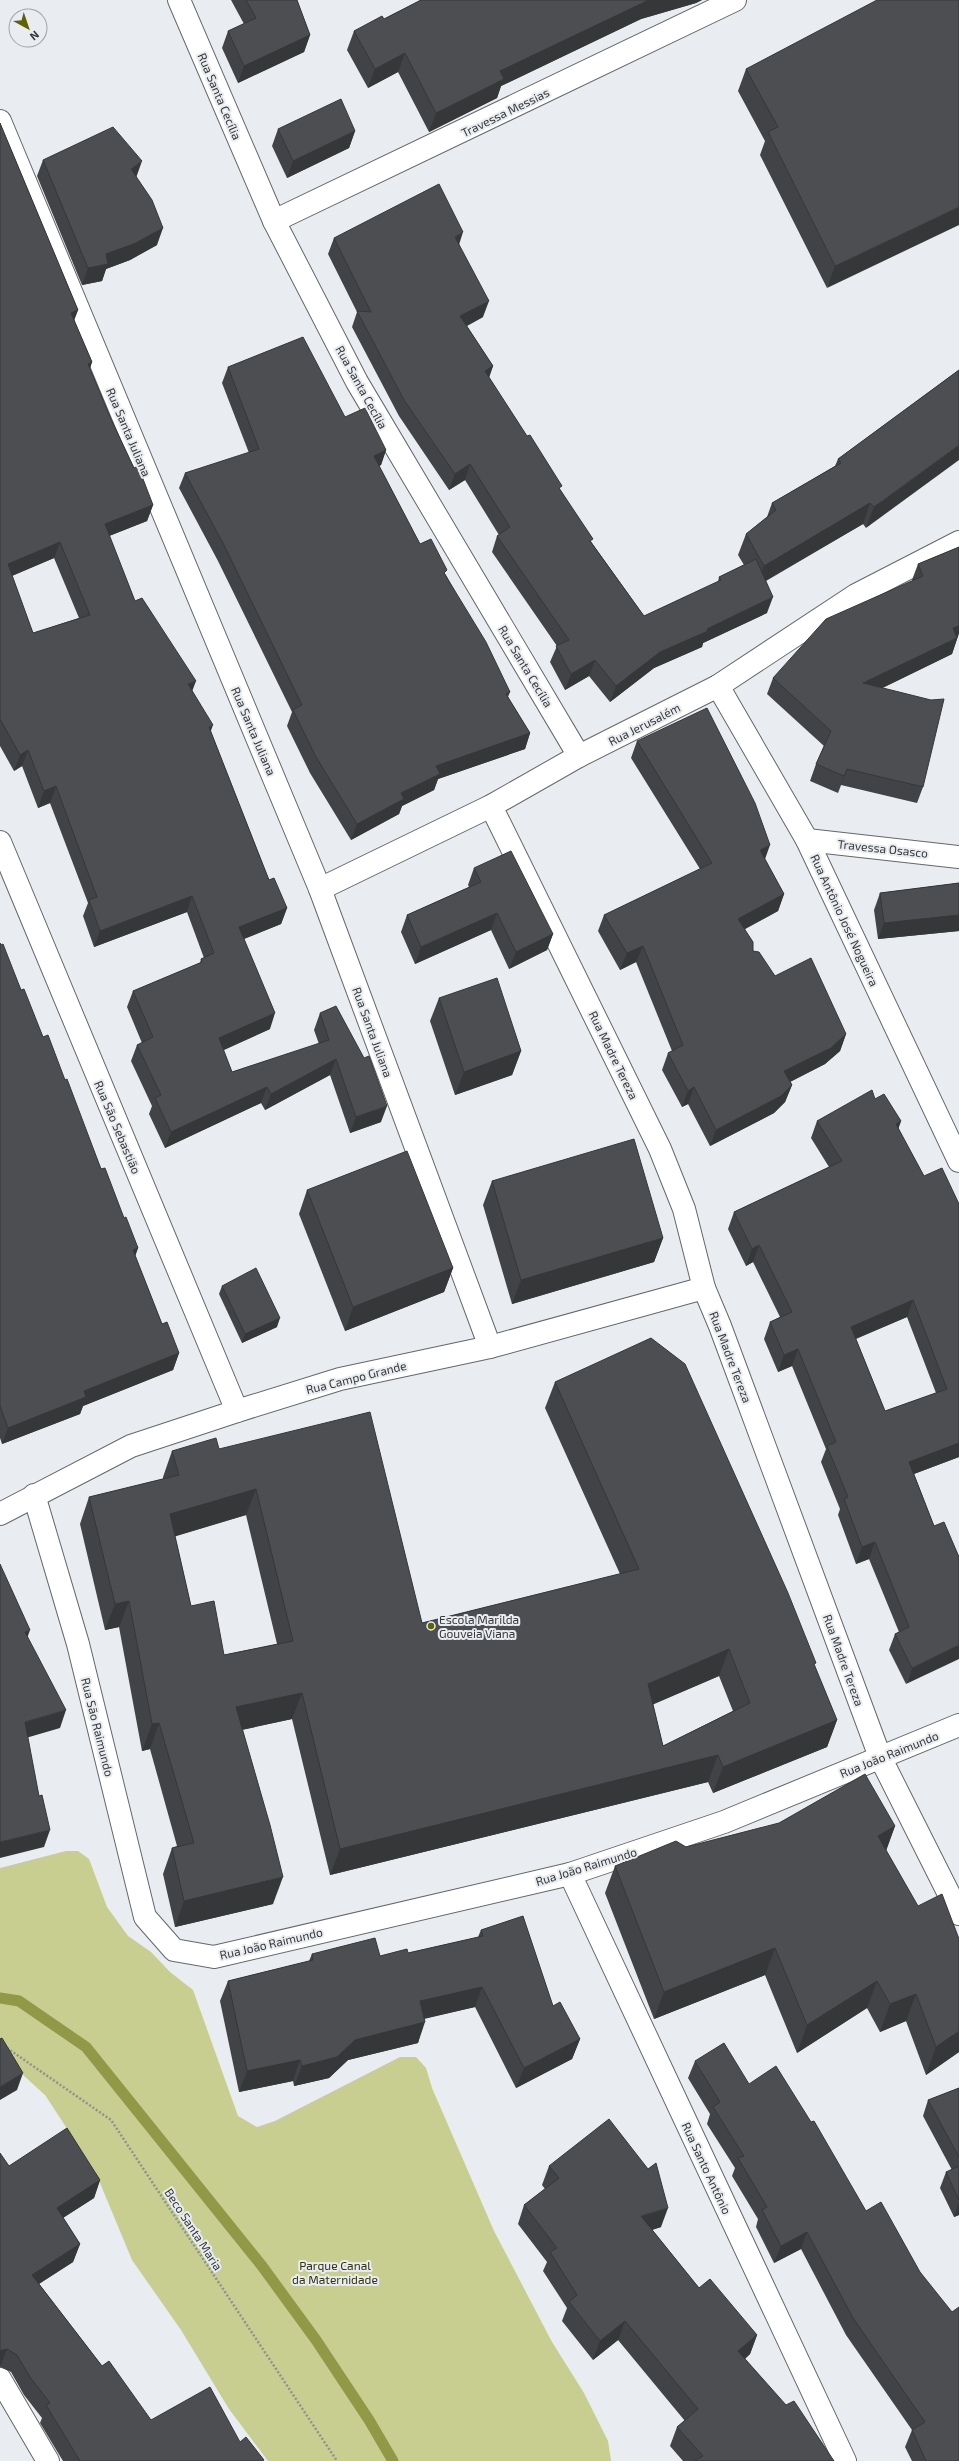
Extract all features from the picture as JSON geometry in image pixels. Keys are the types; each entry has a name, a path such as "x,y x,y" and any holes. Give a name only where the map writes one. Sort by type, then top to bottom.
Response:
{"street":[{"name":"Rua Santa Cecília","path":"179,0 274,221 357,382 580,756"},
{"name":"Travessa Messias","path":"274,221 735,0"},
{"name":"Rua Santa Juliana","path":"0,121 320,889 490,1347"},
{"name":"Rua Jerusalém","path":"320,889 490,806 580,756 718,686 856,595 959,542"},
{"name":"Rua Antônio José Nogueira","path":"718,686 807,840 959,1161"},
{"name":"Rua Madre Tereza","path":"490,806 660,1148 684,1209 704,1288 720,1326 880,1757 959,1914"},
{"name":"Travessa Osasco","path":"807,840 959,857"},
{"name":"Rua São Sebastião","path":"0,842 237,1411"},
{"name":"Rua Campo Grande","path":"0,1514 131,1446 237,1411 340,1379 490,1347 704,1288"},
{"name":"Rua São Raimundo","path":"34,1495 78,1644 145,1918 174,1950"},
{"name":"Rua João Raimundo","path":"174,1950 214,1957 570,1874 724,1822 959,1725"},
{"name":"Rua Santo Antônio","path":"570,1874 845,2461"},
{"path":"0,2379 48,2461"}],"path":[{"name":"Beco Santa Maria","path":"0,2044 112,2120 337,2461"}],"green space":[{"name":"Parque Canal da Maternidade","path":"66,1851 78,1851 89,1859 107,1907 128,1936 151,1952 170,1972 193,1990 238,2116 257,2127 275,2121 400,2057 416,2057 426,2068 432,2088 494,2231 552,2342 584,2393 608,2441 611,2461 268,2461 229,2409 181,2330 132,2260 95,2171 45,2095 0,2054 0,1868"}],"building":[{"path":"246,0 297,0 310,35 244,66 228,31 256,18"},
{"path":"421,0 649,0 500,71 504,79 436,113 405,53 375,69 354,31 382,16 384,19"},
{"path":"877,0 959,0 959,207 835,266 768,132 778,127 746,69"},
{"path":"341,99 355,131 293,161 278,129"},
{"path":"0,123 78,310 71,313 92,362 88,364 111,419 134,468 138,466 153,505 105,524 135,601 142,598 196,681 188,684 213,725 209,727 269,880 274,878 287,908 239,927 275,1013 219,1038 232,1072 329,1040 320,1013 336,1006 364,1058 369,1056 387,1106 356,1117 336,1059 271,1094 267,1087 171,1132 155,1098 161,1095 137,1045 153,1037 133,991 202,962 201,959 214,953 192,896 100,931 89,900 97,897 56,786 44,791 28,750 20,755 0,719","holes":["60,542 90,615 33,633 8,564"]},
{"path":"113,127 142,161 131,169 152,200 163,228 136,243 106,254 108,264 88,268 43,160"},
{"path":"439,184 463,232 455,237 489,301 460,316 493,366 485,371 527,436 530,435 562,486 559,488 593,539 590,541 644,616 721,580 719,577 756,559 773,597 707,629 708,631 660,652 616,686 595,660 571,674 556,646 569,640 497,536 510,527 470,464 455,474 404,400 357,311 371,312 334,238"},
{"path":"303,337 345,417 365,408 386,450 374,456 420,544 431,539 447,570 444,573 486,642 510,692 506,694 530,733 436,766 440,774 401,793 404,799 357,824 316,757 293,710 302,705 224,545 185,473 259,449 228,367"},
{"path":"959,370 959,445 874,507 870,503 764,566 746,534 776,510 772,503 841,463 838,459"},
{"path":"959,547 959,626 953,628 957,638 863,683 931,700 944,699 923,787 847,769 844,776 816,764 831,731 773,678 826,619 923,576 918,564"},
{"path":"707,708 755,803 770,845 760,850 784,894 738,919 753,942 753,951 759,952 775,976 811,958 846,1034 831,1048 784,1071 792,1085 781,1096 716,1130 694,1087 688,1091 668,1053 683,1045 643,946 627,953 604,915 712,863 637,741"},
{"path":"511,851 553,934 516,952 497,913 421,947 407,915 481,882 474,868"},
{"path":"959,883 959,915 884,923 880,893"},
{"path":"0,943 1,945 3,944 21,990 24,989 43,1037 48,1035 65,1080 67,1079 101,1169 105,1168 124,1218 126,1217 138,1248 133,1250 162,1324 167,1322 179,1353 84,1391 86,1397 8,1428 0,1406"},
{"path":"497,978 521,1051 464,1072 439,998"},
{"path":"872,1090 875,1099 884,1094 901,1121 896,1124 924,1176 942,1168 959,1204 959,1443 909,1462 934,1526 944,1522 959,1557 959,1645 912,1668 895,1634 909,1627 875,1542 862,1547 844,1499 848,1497 827,1446 836,1442 798,1349 784,1355 770,1322 792,1312 759,1245 752,1249 734,1212 842,1161 817,1121","holes":["913,1300 947,1389 885,1411 851,1327"]},
{"path":"634,1139 663,1238 521,1280 492,1181"},
{"path":"407,1151 453,1268 353,1307 307,1190"},
{"path":"256,1268 280,1318 245,1334 222,1286"},
{"path":"651,1338 685,1364 788,1593 816,1663 814,1664 837,1720 723,1767 718,1755 340,1849 302,1693 236,1707 270,1825 283,1877 184,1901 172,1848 194,1843 159,1723 152,1724 129,1601 115,1604 89,1497 179,1475 172,1451 216,1438 219,1449 370,1412 422,1623 639,1569 555,1382","holes":["256,1489 293,1641 224,1655 214,1601 191,1606 170,1514","729,1649 750,1703 663,1746 648,1684"]},
{"path":"0,1564 30,1630 25,1632 66,1710 25,1722 39,1796 42,1795 50,1830 0,1842"},
{"path":"865,1774 895,1826 878,1836 918,1906 942,1894 959,1939 959,2031 936,2047 916,1994 890,2004 877,1981 807,2025 775,1948 664,1992 615,1866 676,1841 686,1847 779,1823"},
{"path":"523,1916 553,2006 560,2002 580,2039 524,2068 482,1987 420,2001 425,2022 355,2040 337,2057 302,2066 300,2060 247,2071 228,1981 313,1960 312,1954 375,1938 380,1956 407,1949 408,1953 483,1936 481,1930"},
{"path":"2,2038 23,2073 0,2087 0,2039"},
{"path":"724,2043 749,2084 776,2066 811,2122 814,2121 866,2211 881,2202 920,2272 952,2312 959,2307 959,2461 926,2461 912,2430 925,2422 853,2318 807,2232 781,2246 762,2210 767,2207 738,2158 744,2156 713,2107 720,2102 695,2061"},
{"path":"959,2088 959,2157 928,2100"},
{"path":"609,2119 648,2169 656,2163 668,2208 641,2216 699,2288 710,2279 757,2335 738,2351 786,2405 794,2401 834,2461 694,2461 703,2456 677,2427 698,2409 625,2321 600,2341 569,2302 577,2295 550,2252 557,2248 524,2205 559,2178 549,2166"},
{"path":"67,2128 100,2180 57,2208 80,2244 32,2275 102,2366 109,2361 151,2420 210,2387 240,2442 246,2437 264,2460 80,2461 46,2405 50,2403 30,2377 17,2355 7,2349 0,2351 0,2153 9,2166"},
{"path":"959,2166 959,2200 946,2172"}],"waterway":[{"path":"0,1998 19,2001 86,2047 262,2266 316,2340 369,2420 393,2461"}],"place":[{"name":"Escola Marilda Gouveia Viana","path":"431,1626"}]}
